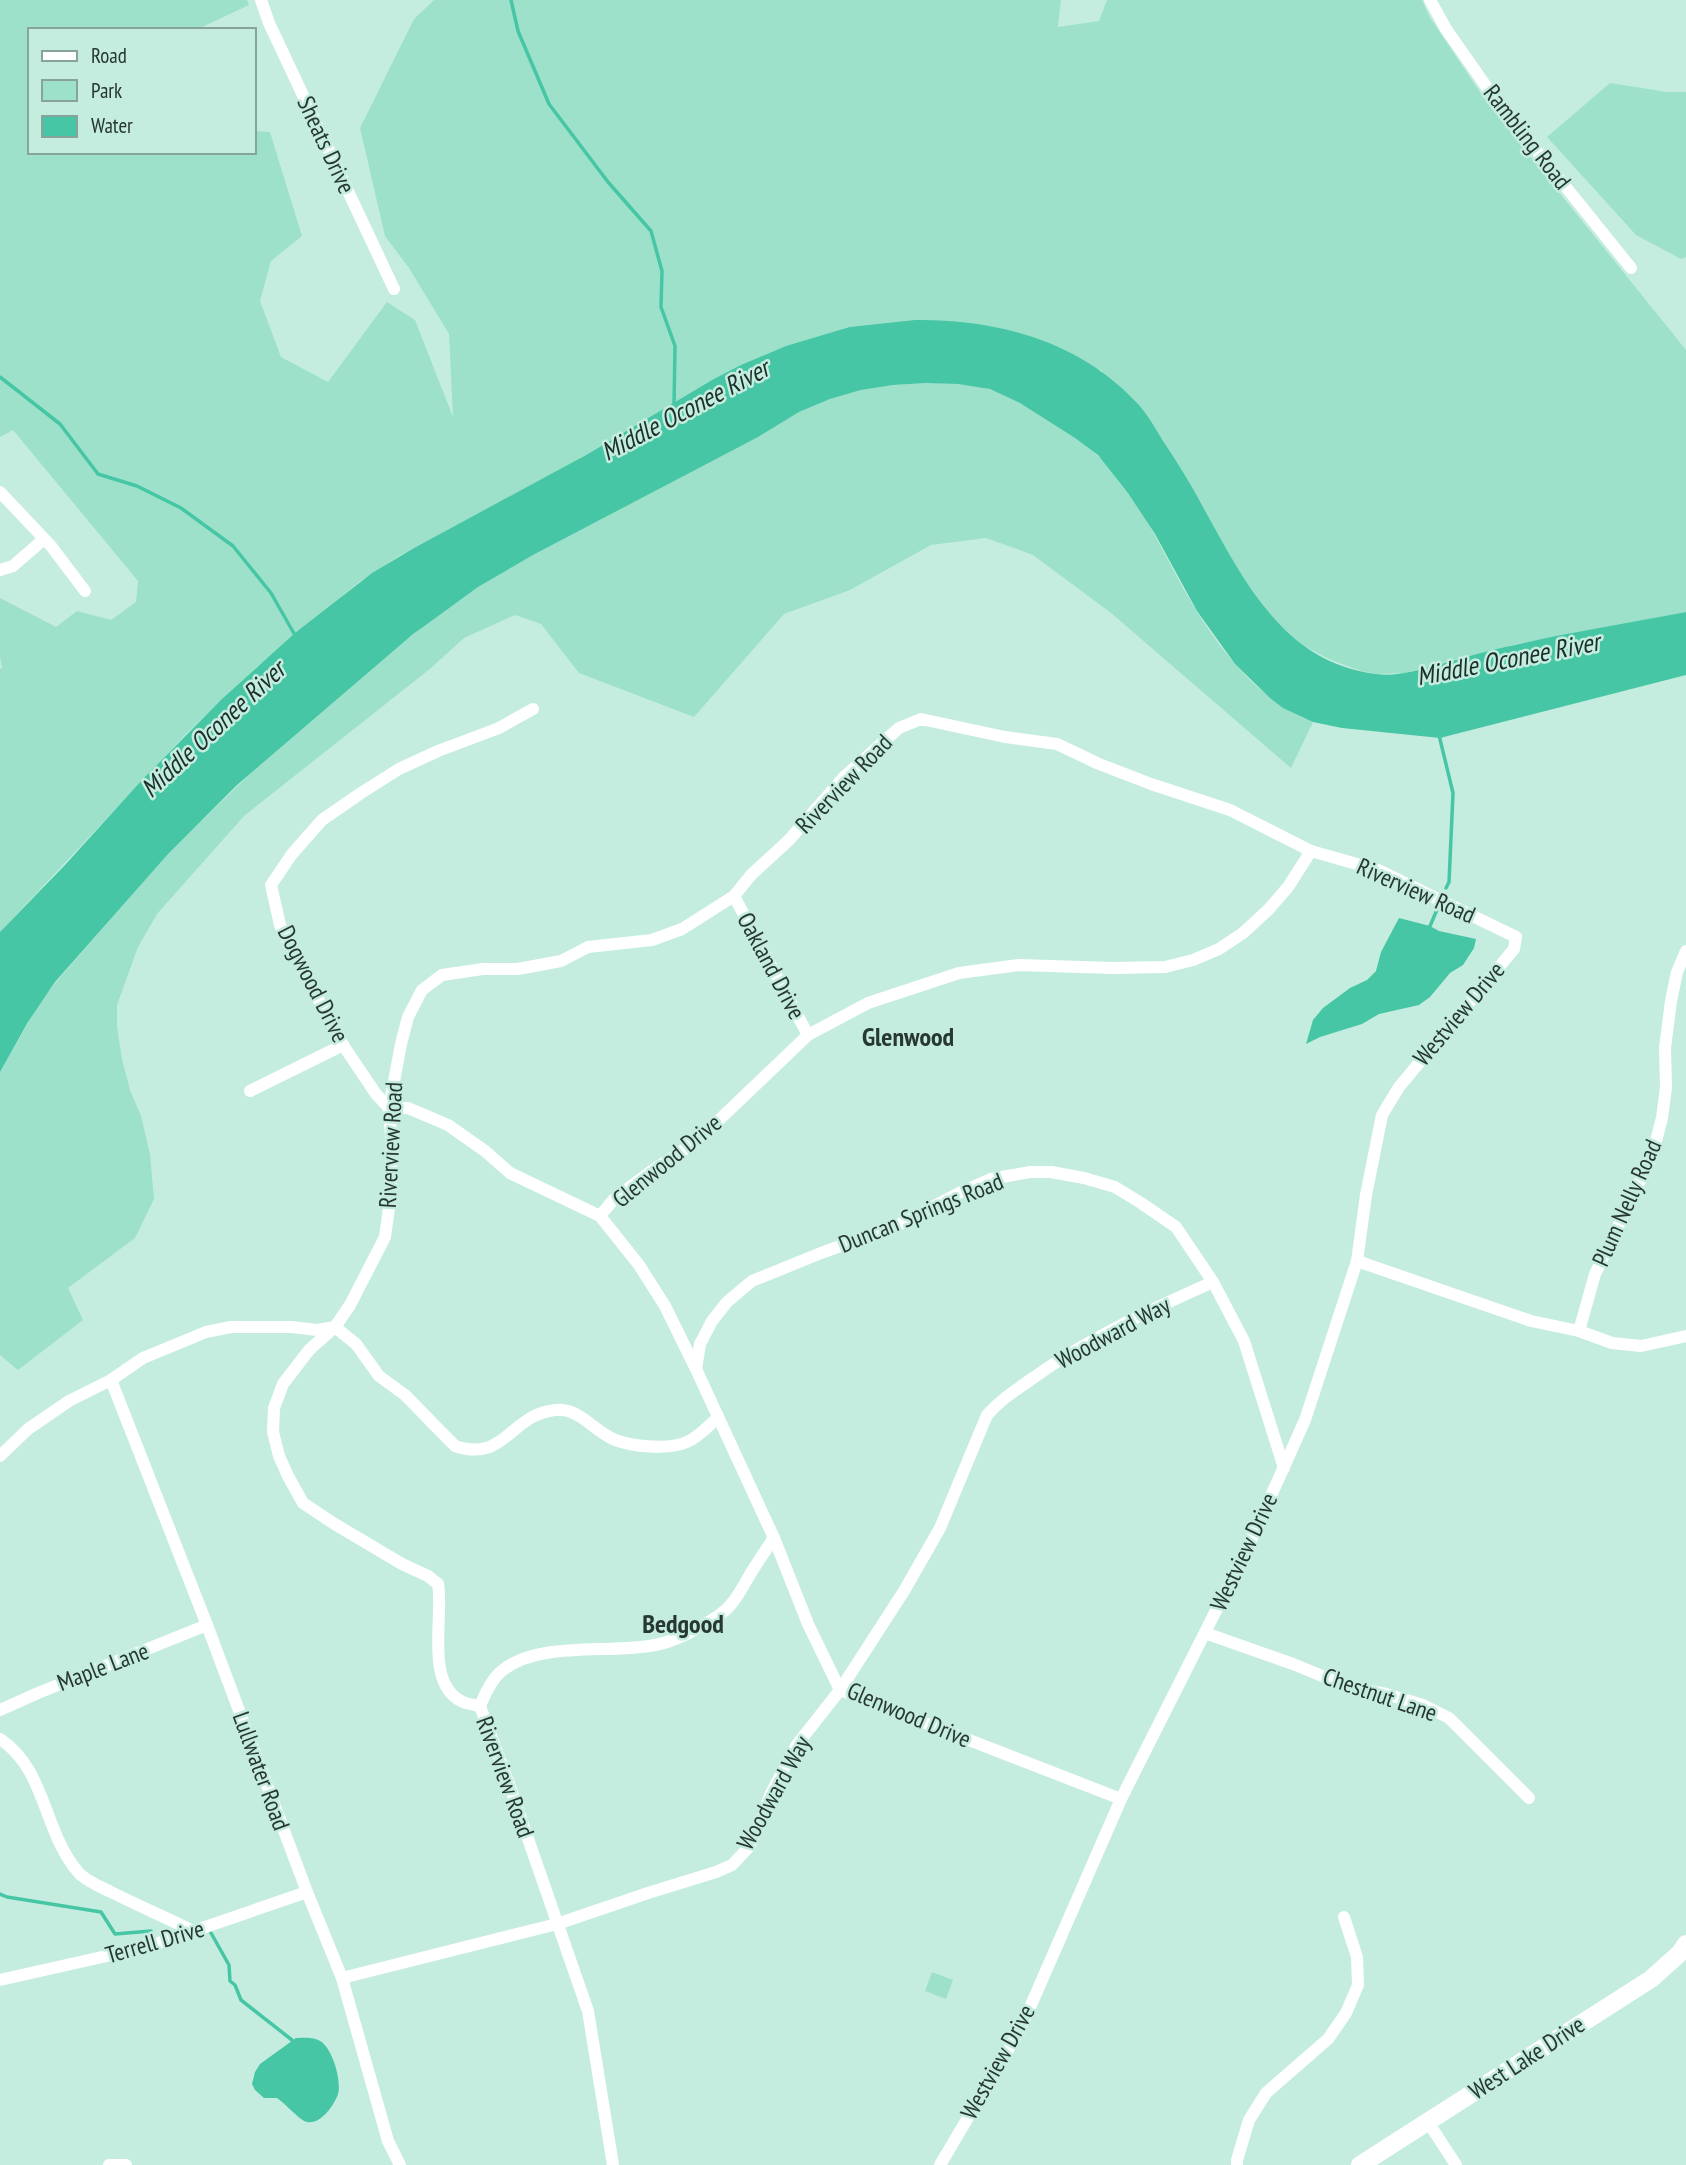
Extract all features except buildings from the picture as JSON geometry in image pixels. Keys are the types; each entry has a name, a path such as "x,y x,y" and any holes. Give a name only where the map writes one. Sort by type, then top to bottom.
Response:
{"main road":[{"name":"West Lake Drive","path":"1360,2165 1651,1979 1680,1953 1686,1944"}],"street":[{"name":"Sheats Drive","path":"261,0 269,23 394,289"},
{"name":"Rambling Road","path":"1430,0 1446,29 1488,89 1631,268"},
{"path":"0,492 44,539 85,591"},
{"path":"0,570 13,566 44,539"},
{"name":"Dogwood Drive","path":"389,1108 376,1094 343,1045 280,925 271,885 292,854 322,820 361,793 399,769 499,728 533,709"},
{"name":"Riverview Road","path":"613,2165 588,2011 510,1787 480,1706 463,1702 451,1693 440,1670 437,1641 441,1597 438,1584 303,1503 279,1456 273,1432 274,1408 283,1384 309,1350 335,1327 385,1237 391,1193 389,1108 393,1080 408,1017 422,990 442,975 483,968 518,970 561,961 588,947 652,940 682,929 734,896 751,874 789,840 844,777 899,728 921,719 1005,737 1057,744 1138,779 1230,810 1311,851 1378,870 1516,937"},
{"name":"Glenwood Drive","path":"1121,1799 840,1690 808,1624 774,1538 665,1306 646,1275 600,1216 614,1199 697,1141 808,1035 868,1003 959,973 1019,965 1165,967 1193,960 1219,949 1268,910 1288,887 1311,851"},
{"name":"Oakland Drive","path":"734,896 808,1035"},
{"name":"Westview Drive","path":"940,2165 1021,2028 1121,1799 1247,1549 1305,1420 1357,1261 1366,1195 1382,1115 1399,1087 1514,949 1516,937"},
{"name":"Plum Nelly Road","path":"1579,1331 1595,1274 1651,1156 1662,1118 1666,1087 1665,1048 1671,1001 1677,972 1686,951"},
{"path":"250,1091 343,1045"},
{"path":"389,1108 408,1108 448,1125 510,1173 600,1216"},
{"name":"Duncan Springs Road","path":"696,1369 700,1344 712,1321 727,1302 752,1282 896,1226 961,1192 992,1180 1030,1172 1051,1172 1115,1187 1177,1227 1213,1282 1244,1341 1284,1468"},
{"path":"1357,1261 1531,1321 1579,1331 1612,1343 1640,1346 1686,1336"},
{"name":"Woodward Way","path":"342,1978 557,1924 732,1865 749,1847 770,1795 796,1746 840,1690 904,1591 940,1528 987,1415 997,1403 1048,1367 1128,1320 1213,1282"},
{"path":"0,1456 45,1417 84,1392 111,1380 143,1358 206,1332 231,1326 317,1330 335,1327 356,1344 379,1376 405,1395 455,1446 465,1449 483,1451 496,1445 534,1415 556,1410 575,1413 607,1437 640,1447 688,1442 718,1418"},
{"name":"Lullwater Road","path":"111,1380 342,1978 388,2141 400,2165"},
{"path":"480,1706 501,1671 519,1660 540,1653 653,1646 702,1626 720,1615 736,1600 774,1538"},
{"name":"Maple Lane","path":"0,1710 207,1625"},
{"name":"Chestnut Lane","path":"1206,1633 1349,1687 1386,1693 1423,1705 1449,1718 1529,1798"},
{"path":"0,1739 22,1758 32,1773 61,1847 80,1875 195,1932"},
{"name":"Terrell Drive","path":"0,1980 147,1947 307,1892"},
{"path":"1237,2165 1249,2120 1266,2093 1328,2039 1346,2013 1358,1985 1357,1957 1344,1917"},
{"path":"1428,2122 1456,2165"},
{"path":"108,2165 126,2165"}],"green space":[{"path":"0,0 247,0 249,5 200,28 28,28 28,154 256,154 256,131 270,132 302,236 271,261 260,301 281,357 328,382 387,302 415,320 453,417 449,334 409,268 385,236 360,128 414,19 434,0 1061,0 1058,27 1099,21 1107,0 1422,0 1429,16 1488,104 1686,350 1686,612 1513,645 1405,673 1377,674 1361,671 1304,646 1274,621 1101,370 712,380 572,463 399,556 359,582 258,666 187,733 0,932 0,598 56,627 77,611 111,620 136,602 138,581 13,430 0,437"},
{"path":"1610,83 1667,92 1686,92 1686,257 1681,259 1636,235 1547,137"},
{"path":"926,383 976,386 1005,394 1093,451 1135,501 1194,607 1221,647 1271,698 1313,722 1291,768 1111,613 1033,555 986,538 931,545 850,590 784,614 694,717 579,673 541,624 515,615 464,638 431,668 244,816 157,914 138,947 117,1005 122,1059 130,1090 141,1116 150,1154 154,1199 135,1238 68,1288 83,1320 18,1370 0,1355 0,1072 36,1009 56,982 167,854 250,774 400,645 478,587 799,412 861,390"},
{"path":"932,1972 953,1980 946,1999 925,1991"}],"water":[{"name":"Middle Oconee River","path":"915,320 1006,329 1063,349 1114,381 1147,416 1190,483 1235,564 1270,614 1292,636 1316,654 1344,667 1376,674 1399,674 1536,640 1686,612 1686,675 1440,738 1342,728 1313,722 1283,708 1235,664 1197,611 1155,534 1128,493 1098,455 1075,438 1020,403 990,389 926,383 861,390 799,412 758,437 533,555 478,587 412,635 237,785 168,854 55,982 28,1022 0,1072 0,932 142,780 222,699 295,633 372,573 586,455 741,365 786,346 850,327"},
{"path":"1399,918 1476,939 1474,948 1463,965 1450,973 1430,997 1419,1005 1379,1014 1362,1024 1306,1044 1313,1020 1323,1008 1350,988 1367,980 1376,971 1381,952"},
{"path":"296,2038 313,2038 323,2043 332,2056 337,2073 339,2088 336,2099 326,2114 317,2121 307,2122 300,2118 277,2098 264,2098 252,2084 260,2064"}],"waterway":[{"name":"Middle Oconee River","path":"511,0 518,31 549,104 608,182 651,231 662,271 661,307 675,346 674,406"},
{"path":"0,377 60,424 98,474 137,486 181,508 233,546 271,593 296,637"},
{"path":"1439,735 1453,793 1449,882 1446,888"},
{"path":"1430,926 1439,905"},
{"path":"0,1894 101,1912 115,1934 151,1931"},
{"path":"211,1933 229,1965 230,1981 235,1985 241,2000 292,2040"}],"district":[{"name":"Glenwood","path":"908,1037"},
{"name":"Bedgood","path":"683,1624"}]}
